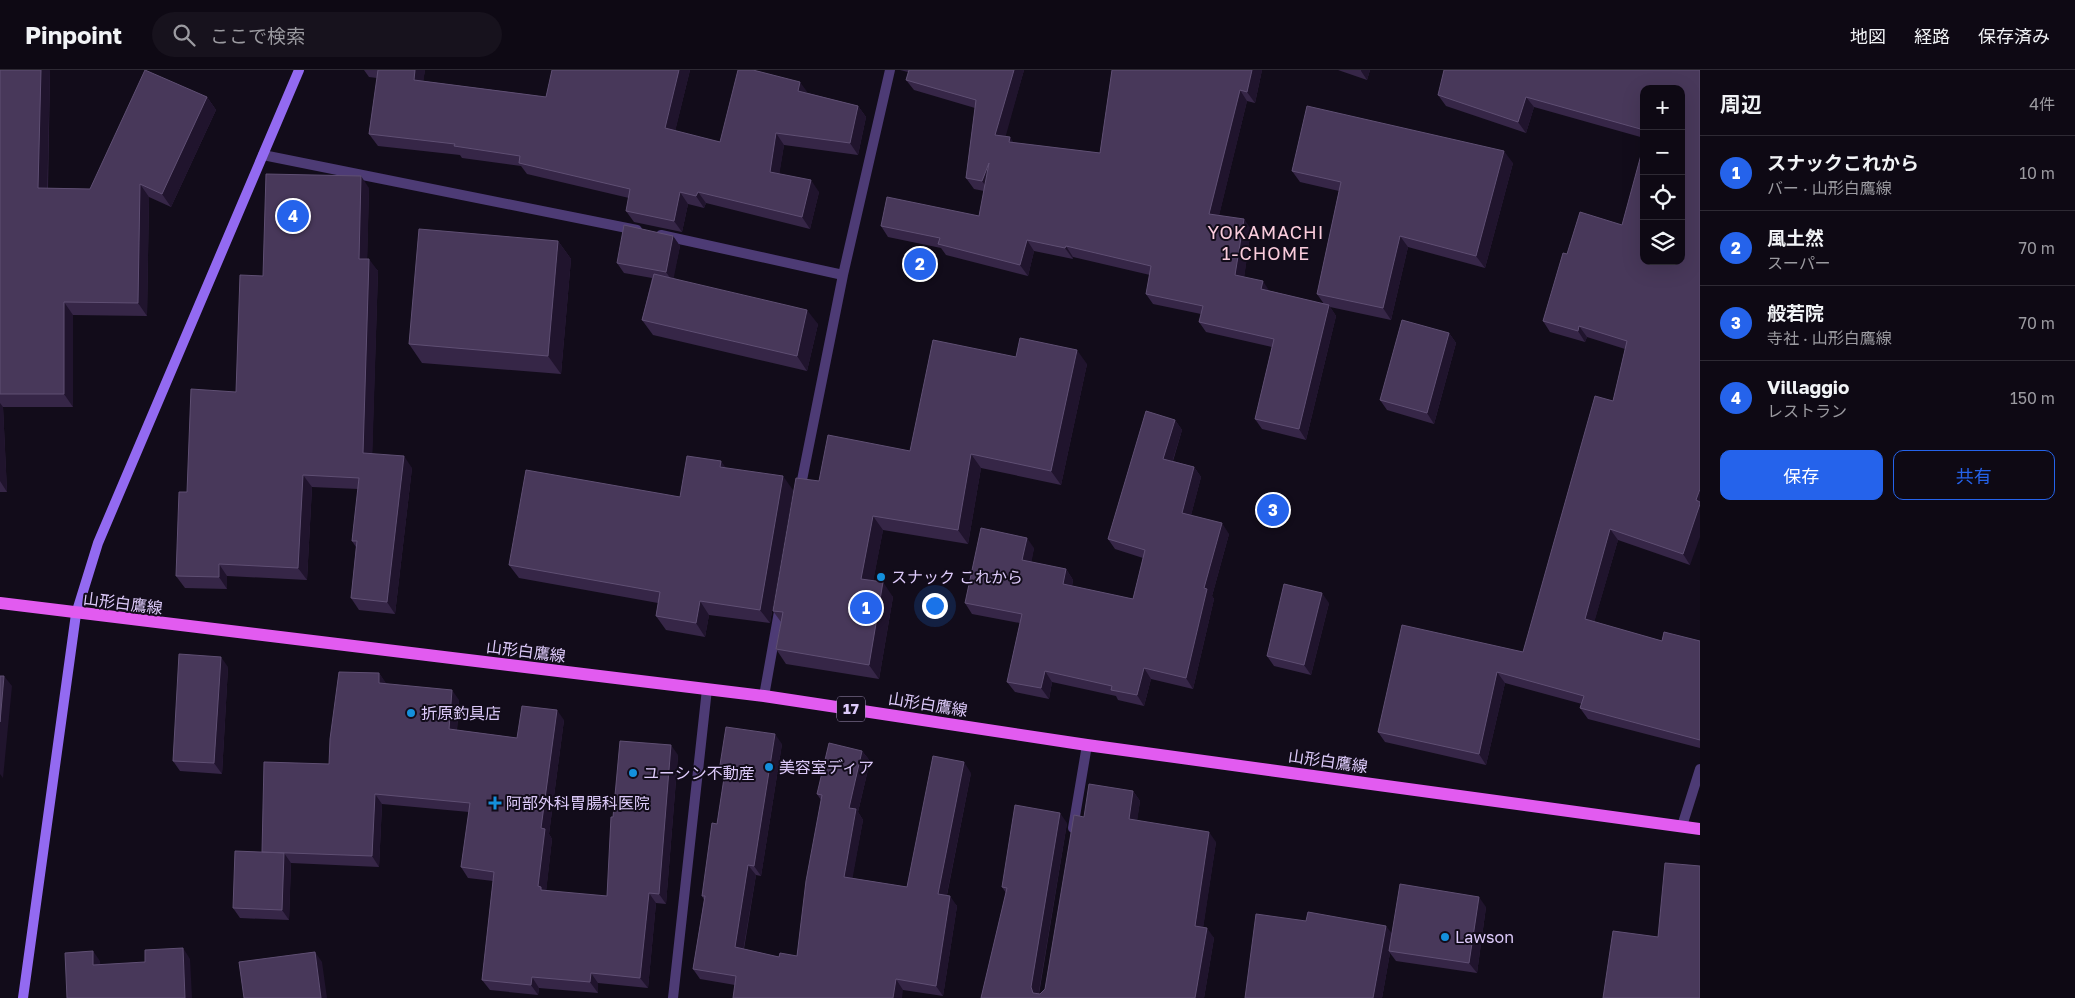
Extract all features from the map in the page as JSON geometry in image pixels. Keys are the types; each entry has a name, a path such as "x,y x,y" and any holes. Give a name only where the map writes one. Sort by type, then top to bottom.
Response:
{"main road":[{"name":"山形白鷹線","path":"0,603 76,614 707,688 1087,745 1700,829"}],"street":[{"path":"23,998 76,614 98,543 299,70"}],"lane":[{"path":"799,496 843,275 890,70"},
{"path":"263,155 648,232 843,275"},
{"path":"764,696 782,592"},
{"path":"673,998 707,688"},
{"path":"1071,842 1087,745"},
{"path":"1682,826 1700,769"}],"building":[{"path":"0,70 41,70 38,188 90,189 145,70 207,97 162,194 140,184 138,303 64,302 64,394 0,394"},
{"path":"378,70 415,70 414,80 546,97 552,70 679,70 665,128 720,142 738,70 753,70 800,82 798,91 858,106 850,143 776,133 770,172 811,180 802,217 698,192 696,196 680,192 674,221 626,211 630,189 519,163 520,156 454,146 455,144 369,134"},
{"path":"909,70 1014,70 995,135 1010,137 1009,142 1100,153 1112,70 1252,70 1247,92 1240,90 1209,214 1244,219 1235,275 1263,281 1261,289 1329,305 1299,429 1255,419 1274,339 1199,322 1203,306 1146,294 1151,266 1066,246 1065,248 1027,240 1020,265 938,244 940,238 881,226 887,197 979,216 989,163 982,181 966,178 976,100 906,80"},
{"path":"1444,70 1700,70 1700,489 1696,500 1700,504 1683,554 1610,529 1585,619 1662,641 1664,632 1700,641 1700,740 1580,708 1584,696 1497,672 1479,754 1378,732 1402,625 1523,652 1595,396 1613,401 1627,341 1579,326 1578,331 1543,321 1563,253 1567,254 1580,212 1622,225 1640,159 1640,265 1685,265 1685,85 1640,85 1640,129 1526,97 1518,122 1438,95"},
{"path":"1307,106 1504,151 1476,256 1400,236 1383,308 1317,294 1341,182 1292,171"},
{"path":"266,174 361,176 359,259 369,259 363,453 404,456 387,602 351,598 357,541 352,541 359,478 303,475 298,568 219,564 219,577 176,576 179,492 187,492 191,389 236,392 240,275 263,276"},
{"path":"624,225 673,236 666,272 617,263"},
{"path":"419,229 558,241 548,356 409,344"},
{"path":"654,274 807,310 797,356 642,320"},
{"path":"1402,320 1449,333 1427,413 1380,400"},
{"path":"1020,338 1077,350 1051,471 971,454 958,530 873,516 861,579 883,582 869,665 776,649 783,612 773,611 796,478 819,481 828,435 910,451 933,340 1016,357"},
{"path":"1146,411 1175,420 1163,459 1194,467 1182,513 1222,523 1204,588 1207,589 1186,678 1144,668 1137,695 1111,690 1112,686 1045,671 1041,688 1007,682 1022,614 965,603 981,528 1027,538 1022,560 1066,569 1063,584 1133,599 1145,550 1108,539"},
{"path":"687,456 721,461 720,467 783,476 760,610 700,601 696,623 656,616 660,592 509,565 526,470 680,497"},
{"path":"1284,584 1322,593 1304,665 1267,656"},
{"path":"179,654 221,657 214,763 173,761"},
{"path":"339,672 379,673 379,683 452,690 449,729 517,738 522,706 557,710 541,828 545,829 538,886 541,887 541,890 607,896 611,817 613,817 620,741 671,745 659,894 649,893 640,978 591,973 590,982 532,977 531,985 482,980 494,872 461,867 470,803 375,794 372,856 262,852 264,762 329,764 330,739"},
{"path":"0,676 4,676 0,722"},
{"path":"726,727 775,734 754,866 748,865 735,947 779,957 780,953 797,956 806,881 822,795 817,794 829,743 862,751 849,808 856,809 844,877 907,887 933,756 964,762 938,894 950,896 936,986 896,979 893,998 733,998 736,976 693,969 705,896 702,896 712,823 717,824 726,765 720,765"},
{"path":"1089,784 1133,791 1129,819 1209,832 1195,926 1207,928 1195,998 981,998 1007,888 1002,887 1015,805 1060,813 1031,987 1033,993 1040,994 1045,989 1074,815 1084,817"},
{"path":"235,851 284,853 282,910 233,908"},
{"path":"1665,863 1700,866 1700,998 1603,998 1613,931 1658,937"},
{"path":"1400,884 1479,897 1469,963 1389,951"},
{"path":"1308,912 1386,926 1373,998 1245,998 1256,914 1306,921"},
{"path":"183,948 185,998 67,998 65,953 93,951 93,965 145,962 145,950"},
{"path":"315,952 321,998 244,998 239,962"}],"place":[{"name":"Villaggio","path":"293,216"},
{"name":"風土然","path":"920,264"},
{"name":"般若院","path":"1273,510"},
{"name":"スナック これから","path":"881,577"},
{"name":"スナックこれから","path":"866,608"},
{"name":"折原釣具店","path":"411,713"},
{"name":"美容室ディア","path":"769,767"},
{"name":"ユーシン不動産","path":"633,773"},
{"name":"阿部外科胃腸科医院","path":"495,803"},
{"name":"Lawson","path":"1445,937"}],"district":[{"name":"YOKAMACHI 1-CHOME","path":"1266,243"}]}
